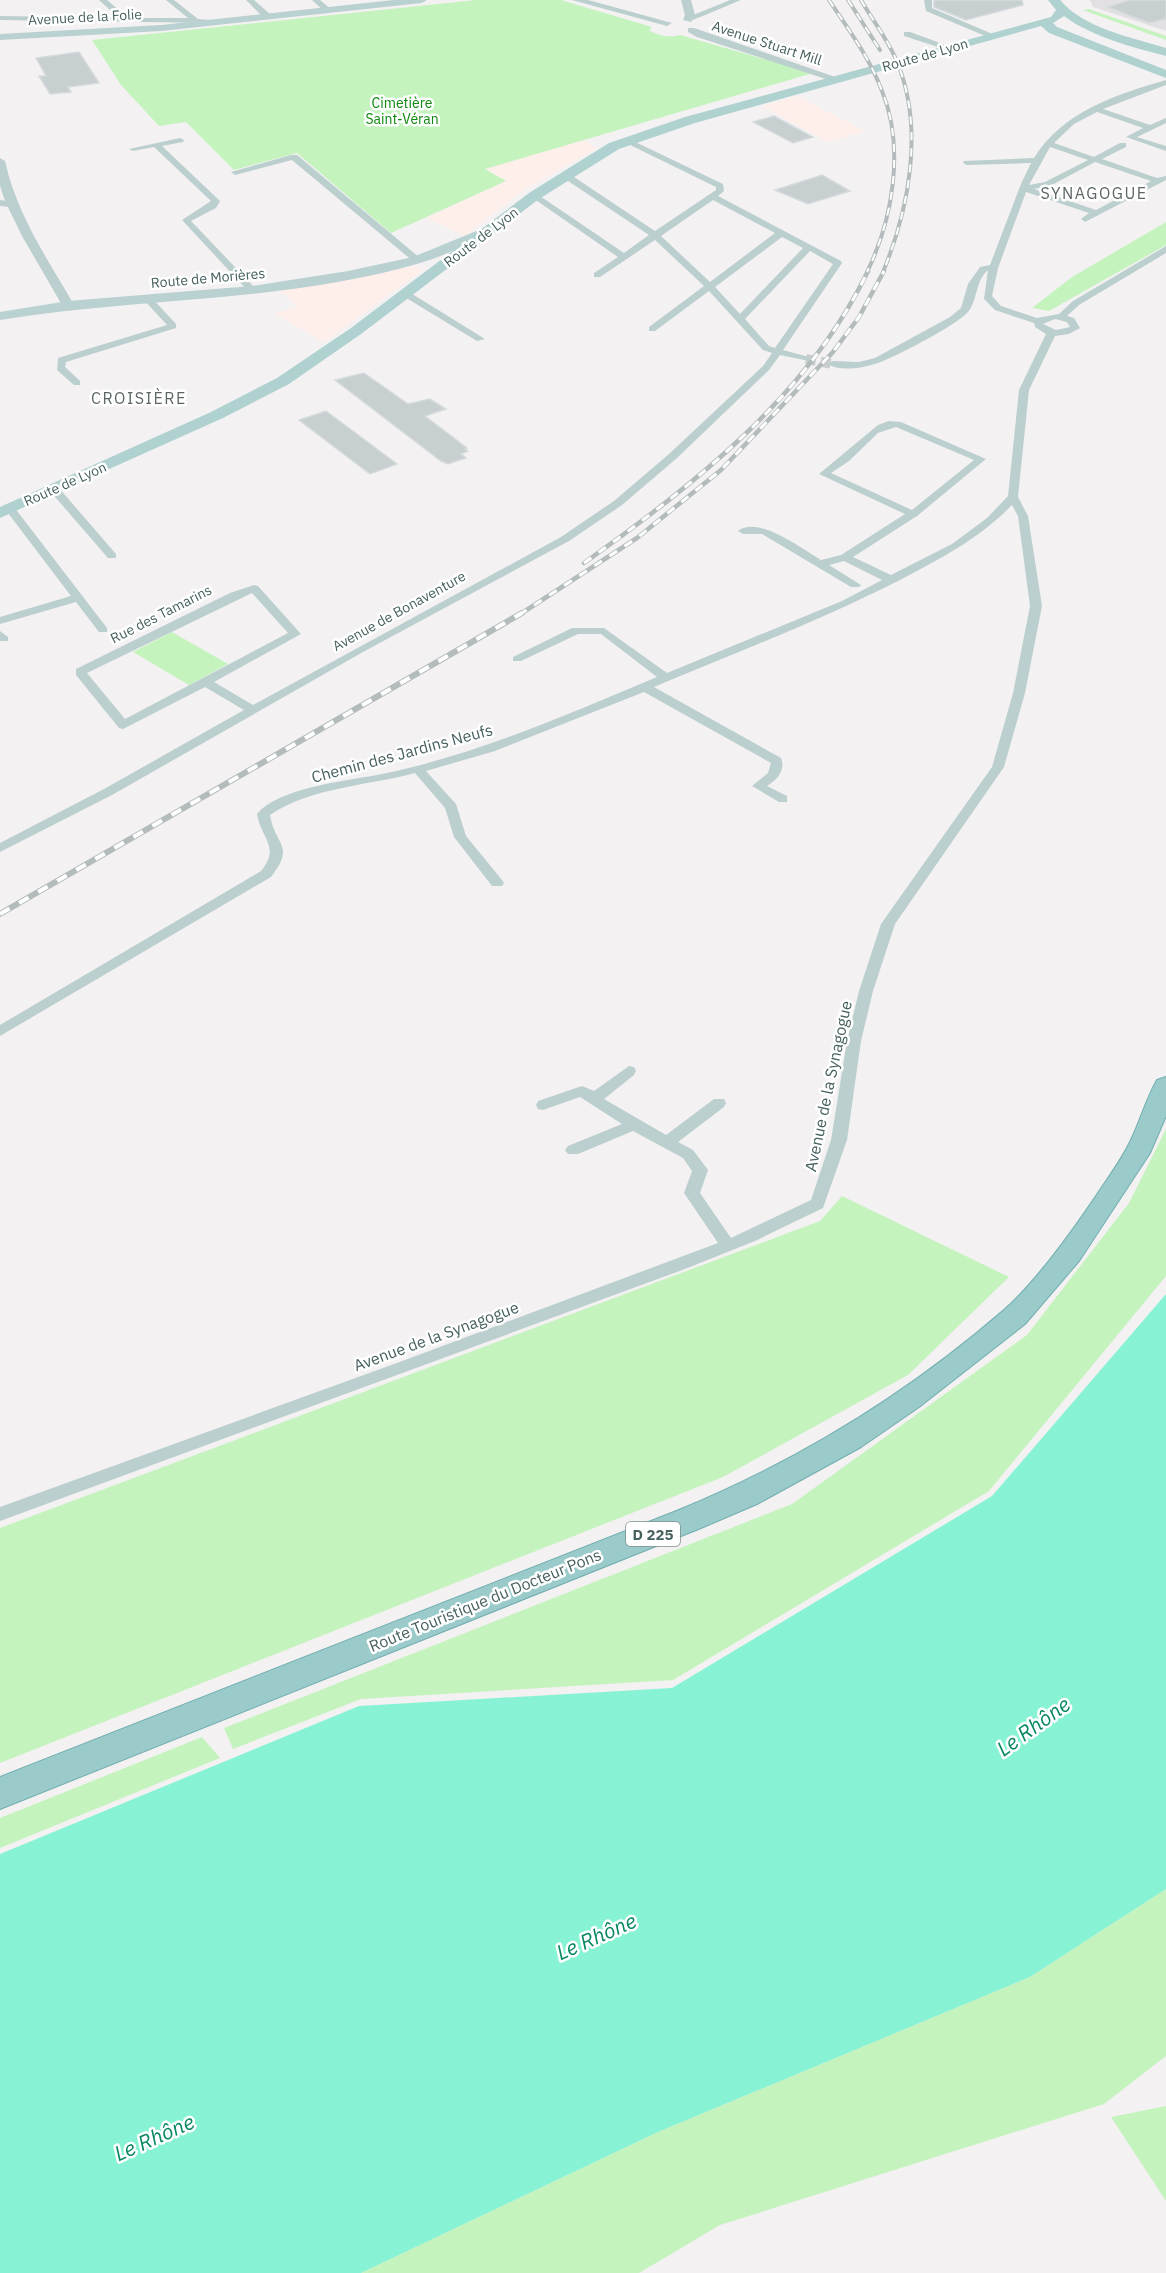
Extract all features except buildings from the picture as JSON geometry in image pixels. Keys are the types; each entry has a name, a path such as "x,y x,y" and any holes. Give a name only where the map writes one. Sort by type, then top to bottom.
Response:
{"highway":[{"name":"Route Touristique du Docteur Pons","path":"0,1793 709,1511 747,1495 851,1439 909,1399 1015,1316 1068,1254 1105,1203 1141,1146 1166,1086"}],"main road":[{"name":"Avenue de la Folie","path":"0,37 137,30 416,0"},
{"path":"1045,0 1054,19 1141,64 1166,72"},
{"path":"1054,0 1054,19"},
{"name":"Route de Lyon","path":"5,511 251,399 313,361 406,294 534,196 627,140 993,36 1042,28 1054,19 1082,22 1166,52"},
{"name":"Route de Morières","path":"0,316 68,305 252,290 348,275 417,260 494,227"},
{"name":"Route de Morières","path":"417,260 446,264"}],"street":[{"path":"103,0 137,30"},
{"path":"170,0 195,20"},
{"path":"250,0 268,17"},
{"path":"316,0 329,10"},
{"name":"Avenue Stuart Mill","path":"577,0 682,24 700,35 836,79"},
{"path":"682,24 686,0"},
{"path":"682,24 737,0"},
{"path":"928,0 929,9 993,36"},
{"path":"0,18 220,21"},
{"path":"907,34 950,48"},
{"path":"1039,322 1041,328 1052,332 1066,332 1075,328 1074,322 1061,317 1049,317 1039,322 1007,312 988,301 987,294 1026,180 1048,144 1071,121 1094,108 1166,82"},
{"path":"1094,108 1150,128"},
{"path":"1166,120 1130,137 1166,149"},
{"path":"133,149 180,140"},
{"path":"597,275 720,191 720,186 627,140"},
{"path":"1048,144 1162,179"},
{"path":"1025,188 1047,184 1123,144"},
{"path":"156,145 216,201 213,206 186,219 252,290"},
{"path":"235,172 294,157 417,260"},
{"path":"967,163 1037,160"},
{"path":"0,161 5,203 68,305"},
{"path":"566,175 656,236 709,287 766,348 806,359"},
{"path":"1085,219 1162,179"},
{"path":"1025,188 1097,213"},
{"path":"534,196 623,256"},
{"path":"714,197 809,247 740,319"},
{"path":"652,329 781,233"},
{"name":"Avenue de Bonaventure","path":"0,848 108,792 565,539 618,503 673,456 779,353 838,263 809,247"},
{"path":"1061,317 1084,297 1166,249"},
{"path":"833,364 859,364 878,360 953,319 965,309 973,284 983,269 995,266"},
{"path":"406,294 480,339"},
{"path":"76,383 60,368 61,360 173,326 148,299"},
{"name":"Avenue de la Synagogue","path":"0,1514 461,1347 728,1246 784,1222 818,1204 839,1140 854,1041 866,991 888,924 998,767 1019,693 1036,606 1023,516 1013,497 1024,390 1052,332"},
{"path":"819,564 845,557 913,514 933,501 981,459 892,424 867,437 844,460 825,474 913,514"},
{"path":"54,489 111,556"},
{"name":"Chemin des Jardins Neufs","path":"0,1031 266,874 278,856 278,847 263,821 263,814 270,808 282,802 315,793 418,769 491,748 823,614 970,537 1013,497"},
{"path":"5,511 103,630"},
{"path":"743,531 764,531 855,585"},
{"path":"845,557 891,580"},
{"name":"Rue des Tamarins","path":"254,588 295,634 205,682 123,725 80,672 234,595 254,588"},
{"path":"0,621 78,598"},
{"path":"517,658 576,630 604,631 665,678"},
{"path":"205,682 253,710"},
{"path":"644,687 777,761 777,770 772,777 758,786 783,799"},
{"path":"418,769 451,807 460,837 497,883"},
{"path":"594,1100 629,1071"},
{"path":"543,1105 582,1091 634,1125 688,1154 700,1170 692,1193 728,1246"},
{"path":"669,1142 719,1103"},
{"path":"573,1150 634,1125"}],"shaded area":[{"path":"1090,0 1166,0 1166,31 1093,7"},
{"path":"797,96 865,131 828,142 762,106"},
{"path":"585,140 596,149 523,190 465,236 427,218 506,181 484,169"},
{"path":"413,266 424,269 324,342 275,314 298,306 279,291"}],"green space":[{"name":"Cimetière Saint-Véran","path":"476,0 561,0 652,27 649,30 660,35 680,35 813,73 485,169 506,181 391,233 297,153 234,170 186,122 159,126 121,85 92,40"},
{"path":"1089,9 1166,36 1166,40 1083,10"},
{"path":"1166,222 1166,245 1049,311 1032,308 1072,277"},
{"path":"172,632 228,664 189,685 133,652"},
{"path":"1166,1129 1166,1276 989,1491 673,1680 361,1699 233,1749 224,1728 792,1504 1027,1335 1129,1203"},
{"path":"842,1196 1009,1277 908,1375 723,1477 0,1763 0,1528 820,1221"},
{"path":"202,1737 220,1758 0,1848 0,1818"},
{"path":"1166,1889 1166,2056 1104,2104 720,2225 639,2273 361,2273 658,2132 1030,1977"},
{"path":"1166,2106 1166,2201 1111,2117"}],"water":[{"name":"Le Rhône","path":"1166,1294 1166,1889 1030,1977 658,2132 361,2273 0,2273 0,1854 359,1706 672,1688 992,1496"}],"tunnel":[{"path":"806,359 833,364"}],"railway":[{"path":"829,0 858,44 877,79 889,113 893,135 893,183 889,206 884,229 867,272"},
{"path":"848,0 880,50"},
{"path":"861,0 886,39 898,64 906,89 910,115 912,142 906,196 883,272"},
{"path":"584,563 667,502 707,469 781,397 814,358 843,316 868,271"},
{"path":"519,615 637,538 721,470 833,352 859,317 884,271"},
{"path":"0,914 522,613"}],"district":[{"name":"SYNAGOGUE","path":"1094,193"},
{"name":"CROISIÈRE","path":"139,398"}]}
